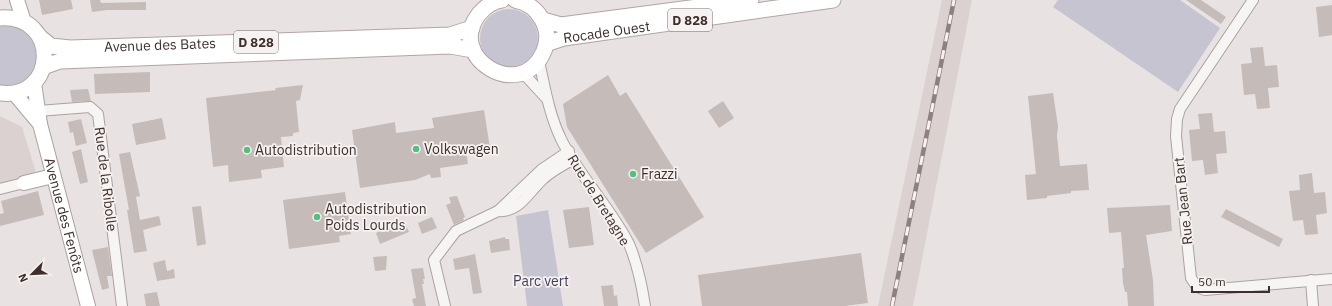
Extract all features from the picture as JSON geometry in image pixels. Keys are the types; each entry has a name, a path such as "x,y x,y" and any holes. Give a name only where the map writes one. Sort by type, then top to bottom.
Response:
{"main road":[{"path":"18,0 24,22"},
{"path":"500,0 483,5 472,28 471,39 473,50 479,61 488,69 505,75 523,73 539,61 546,44 546,27 537,11 529,5 515,0"},
{"name":"Rocade Ouest","path":"543,20 561,25 751,0"},
{"name":"Rocade Ouest","path":"546,44 564,38 833,0"},
{"path":"0,18 12,18 24,22"},
{"name":"Avenue des Bates","path":"24,22 34,29 41,38 51,46 70,48 450,35 472,28"},
{"path":"7,93 34,83 43,67 44,48 41,38"},
{"name":"Avenue des Bates","path":"43,67 60,61 450,46 473,50"},
{"name":"Avenue des Fenôts","path":"34,83 39,118 53,176 88,306"},
{"name":"Avenue des Fenôts","path":"7,93 39,118"},
{"path":"24,183 53,176"}],"street":[{"name":"Rue Jean Bart","path":"1253,0 1180,109 1177,119 1176,136 1190,269 1194,283 1200,289 1205,290 1332,278"},
{"name":"Rue de Bretagne","path":"539,61 546,98 553,120 571,155 629,245 642,289 645,306"},
{"name":"Rue de Bretagne","path":"523,73 546,98"},
{"name":"Rue de la Ribolle","path":"39,118 90,107 98,114 122,306"},
{"path":"445,306 434,260 456,231 498,212 541,170 571,155"},
{"path":"0,189 24,183"},
{"path":"1311,280 1313,306"}],"shaded area":[{"path":"942,0 972,0 913,306 878,306"},
{"path":"0,116 22,127 37,176 0,185"}],"green space":[{"path":"1058,0 1180,0 1220,28 1178,92 1053,7"},
{"path":"503,9 515,9 530,17 538,32 538,44 530,59 515,67 503,67 488,59 480,44 480,32 488,17"},
{"path":"6,25 24,30 33,40 36,48 36,64 33,71 29,78 16,86 0,86 0,26"},
{"name":"Parc vert","path":"548,210 563,306 527,306 516,216"}],"building":[{"path":"39,0 71,0 73,9 42,15"},
{"path":"90,0 100,0 101,3 146,2 146,10 107,10 92,12"},
{"path":"1186,0 1201,0 1226,17 1221,24"},
{"path":"1332,5 1332,35 1319,37 1316,7"},
{"path":"1263,47 1265,66 1277,65 1279,87 1268,88 1270,108 1257,109 1255,94 1244,95 1241,64 1252,63 1250,48"},
{"path":"150,72 150,92 95,94 94,74"},
{"name":"Frazzi","path":"608,75 620,96 626,92 704,217 646,253 567,127 563,104"},
{"name":"Autodistribution","path":"303,85 300,100 296,101 299,132 293,133 293,136 281,137 284,167 261,170 262,178 229,182 228,165 213,167 206,98 276,90 275,88"},
{"path":"88,89 91,101 72,102 70,90"},
{"path":"1053,93 1058,126 1057,136 1060,166 1087,164 1089,190 1071,191 1071,193 1047,196 1047,198 1027,200 1025,175 1036,174 1028,96"},
{"path":"723,101 734,118 719,128 708,111"},
{"name":"Volkswagen","path":"484,110 490,148 466,151 468,164 440,168 441,177 431,178 430,174 415,180 360,188 352,130 395,122 396,133 434,128 432,118"},
{"path":"1212,113 1214,132 1225,131 1227,153 1216,154 1218,173 1205,175 1203,160 1192,161 1189,130 1200,129 1198,114"},
{"path":"162,118 166,139 136,145 132,124"},
{"path":"81,119 87,143 76,146 73,132 70,133 68,122"},
{"path":"81,149 88,182 80,184 72,152"},
{"path":"130,152 140,196 136,197 140,220 159,216 161,225 143,230 147,251 134,253 127,210 129,210 119,154"},
{"path":"1312,173 1314,193 1325,192 1327,213 1316,215 1318,234 1305,235 1303,220 1293,221 1289,191 1300,190 1299,175"},
{"path":"38,191 44,215 0,226 0,214 4,213 1,201"},
{"name":"Autodistribution Poids Lourds","path":"345,192 351,234 339,236 340,242 289,249 283,200"},
{"path":"457,196 465,217 463,218 464,220 454,225 446,205 451,203 449,197"},
{"path":"1170,205 1172,231 1146,235 1153,280 1154,306 1128,306 1127,292 1125,292 1123,283 1122,268 1124,268 1121,232 1109,233 1107,208"},
{"path":"201,206 206,244 197,246 192,207"},
{"path":"589,207 594,245 569,248 563,210"},
{"path":"1226,209 1283,239 1279,247 1221,217"},
{"path":"432,217 437,228 422,234 418,223"},
{"path":"404,220 409,232 380,244 376,233"},
{"path":"505,237 505,239 509,239 510,250 491,253 489,241"},
{"path":"108,247 112,276 107,276 109,288 102,290 92,250"},
{"path":"861,253 868,303 845,306 702,306 698,275"},
{"path":"475,254 482,293 473,294 469,268 455,270 453,259"},
{"path":"387,256 386,270 375,271 373,257"},
{"path":"165,260 167,271 174,269 175,278 157,281 153,263"},
{"path":"423,268 425,279 423,279 424,284 422,284 426,306 414,306 412,299 416,298 411,269"},
{"path":"613,285 614,296 617,295 618,306 604,306 601,286"},
{"path":"157,292 160,306 146,306 144,294"}],"railway":[{"path":"892,306 954,0"}],"place":[{"name":"Volkswagen","path":"416,149"},
{"name":"Autodistribution","path":"247,150"},
{"name":"Frazzi","path":"633,174"},
{"name":"Autodistribution Poids Lourds","path":"317,217"}]}
